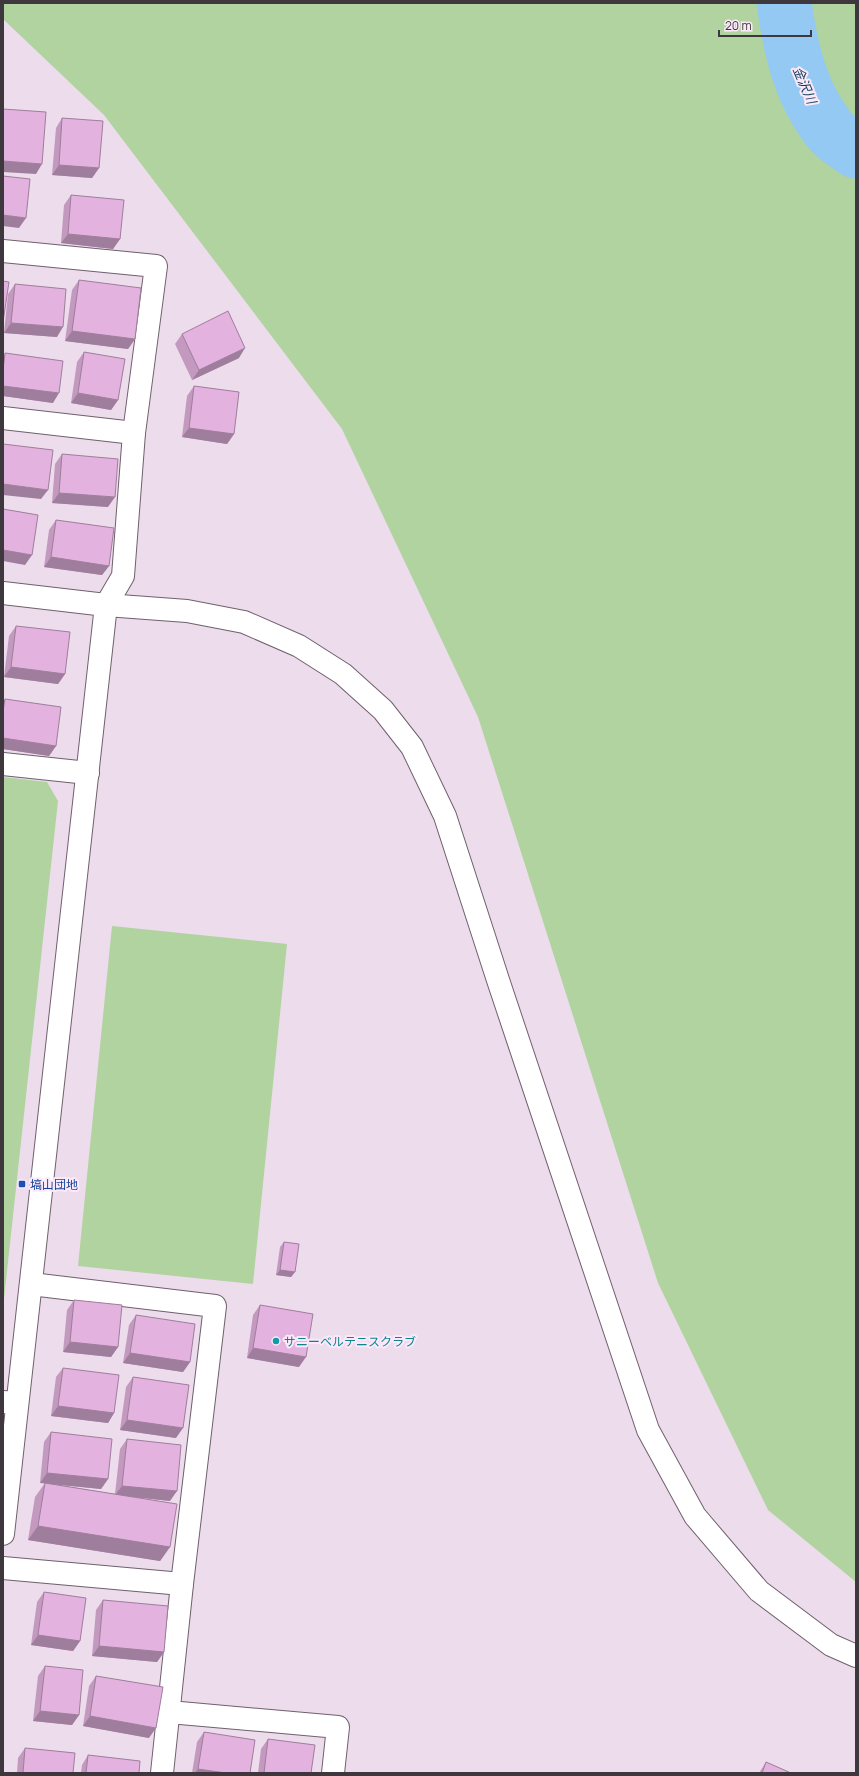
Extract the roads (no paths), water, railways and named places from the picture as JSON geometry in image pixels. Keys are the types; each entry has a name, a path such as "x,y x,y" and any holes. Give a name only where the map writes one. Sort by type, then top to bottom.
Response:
{"street":[{"path":"3,251 156,266 134,433 123,576 106,605 31,1284 10,1403 3,1534"},
{"path":"3,418 134,433"},
{"path":"3,593 106,605 187,611 244,622 299,646 343,674 383,710 412,747 445,816 500,988 648,1430 695,1516 759,1591 831,1645 856,1656"},
{"path":"3,764 88,773"},
{"path":"31,1284 215,1306 182,1584 162,1773"},
{"path":"3,1568 182,1584"},
{"path":"169,1712 338,1727 333,1773"}],"waterway":[{"name":"金沢川","path":"784,3 794,55 804,87 820,117 831,132 856,151"}],"place":[{"name":"塙山団地","path":"22,1184"},
{"name":"サニーベルテニスクラブ","path":"276,1341"}]}
